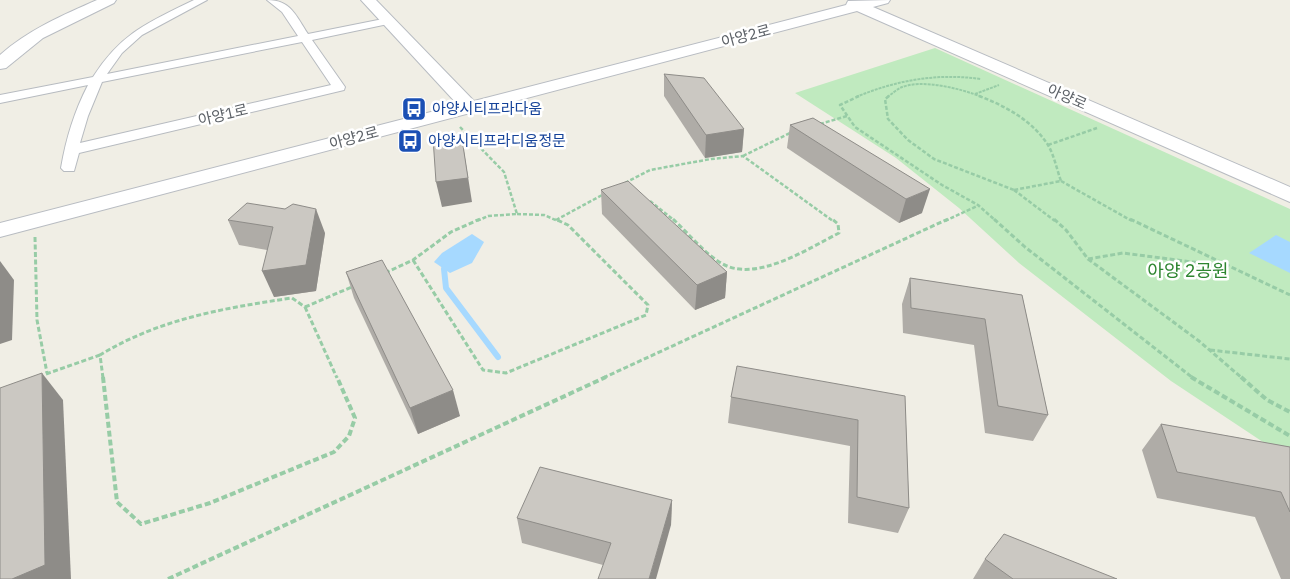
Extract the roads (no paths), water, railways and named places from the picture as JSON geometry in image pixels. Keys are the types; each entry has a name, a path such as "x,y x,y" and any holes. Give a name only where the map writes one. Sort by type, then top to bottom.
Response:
{"street":[{"path":"8,37 45,18 87,0"},
{"path":"0,64 39,34 109,0"},
{"path":"69,168 71,150 97,80 109,59 131,38 202,0"},
{"name":"아양1로","path":"71,150 344,90 286,10 272,0"},
{"path":"368,0 470,108"},
{"name":"아양2로","path":"0,230 470,108 851,3 883,0"},
{"name":"아양로","path":"851,3 1290,195"},
{"path":"0,99 388,21"}],"water":[{"path":"472,234 484,242 472,263 450,273 434,262 442,253"},
{"path":"1276,235 1290,242 1290,273 1249,253"}],"waterway":[{"path":"444,269 446,288 498,357"}],"place":[{"name":"아양시티프라다움","path":"414,109"},
{"name":"아양시티프라디움정문","path":"410,141"}],"park label":[{"name":"아양 2공원","path":"1188,271"}]}
